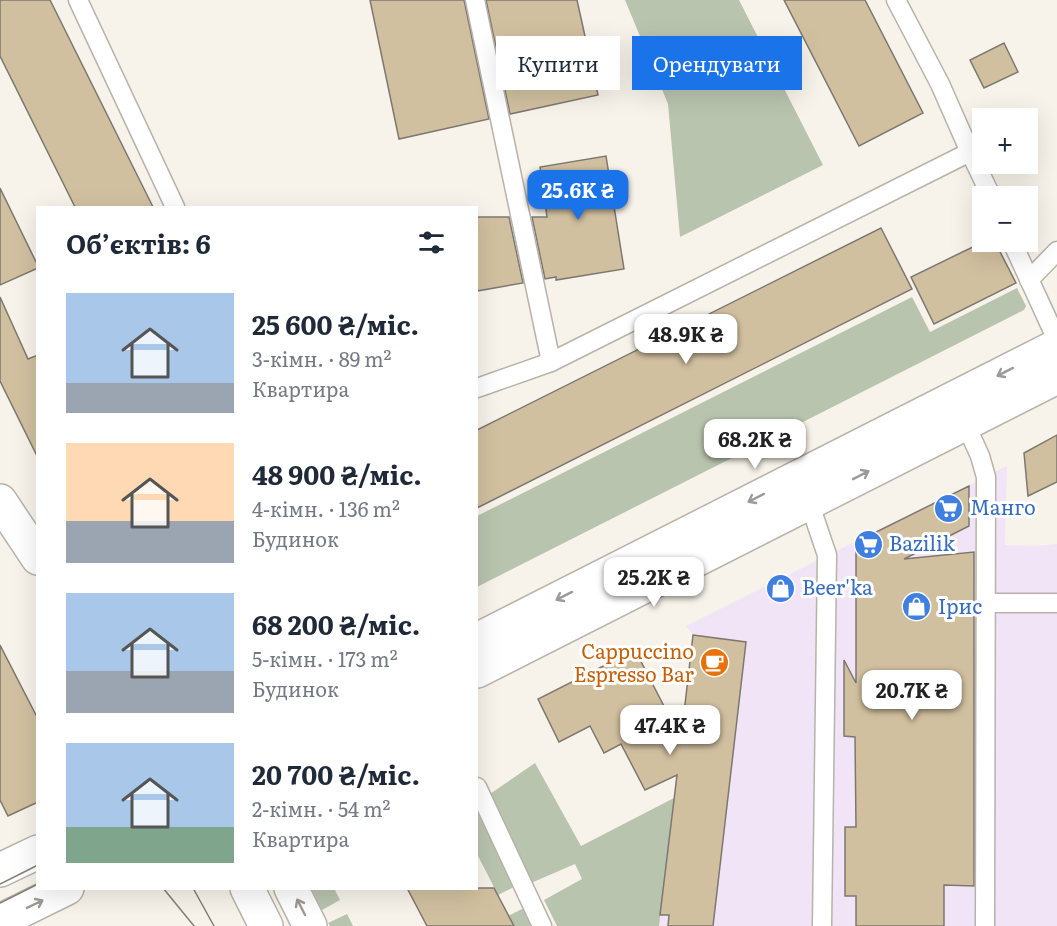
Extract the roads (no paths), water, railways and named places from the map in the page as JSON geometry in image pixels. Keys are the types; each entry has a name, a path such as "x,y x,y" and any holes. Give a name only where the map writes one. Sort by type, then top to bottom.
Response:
{"main road":[{"path":"478,639 1057,346"},
{"path":"478,670 1057,377"},
{"path":"0,501 36,555"},
{"path":"1,867 36,853"},
{"path":"3,923 64,890"},
{"path":"248,890 266,926"},
{"path":"292,890 310,926"}],"lane":[{"path":"78,0 175,206"},
{"path":"475,0 551,362"},
{"path":"896,0 940,84 986,186"},
{"path":"478,388 551,362 970,152"},
{"path":"1029,280 1057,250"},
{"path":"1016,252 1057,340"},
{"path":"965,423 980,456 986,477 985,926"},
{"path":"809,502 827,555 822,926"},
{"path":"986,603 1057,603"},
{"path":"478,789 542,926"}],"tram line":[{"path":"0,884 36,866"},
{"path":"0,903 36,885"},
{"path":"165,890 194,926"},
{"path":"194,890 214,926"}],"place":[{"name":"Манго","path":"949,508"},
{"name":"Bazilik","path":"868,544"},
{"name":"Beer'ka","path":"781,588"},
{"name":"Ірис","path":"917,607"},
{"name":"Cappuccino Espresso Bar","path":"715,663"}]}
